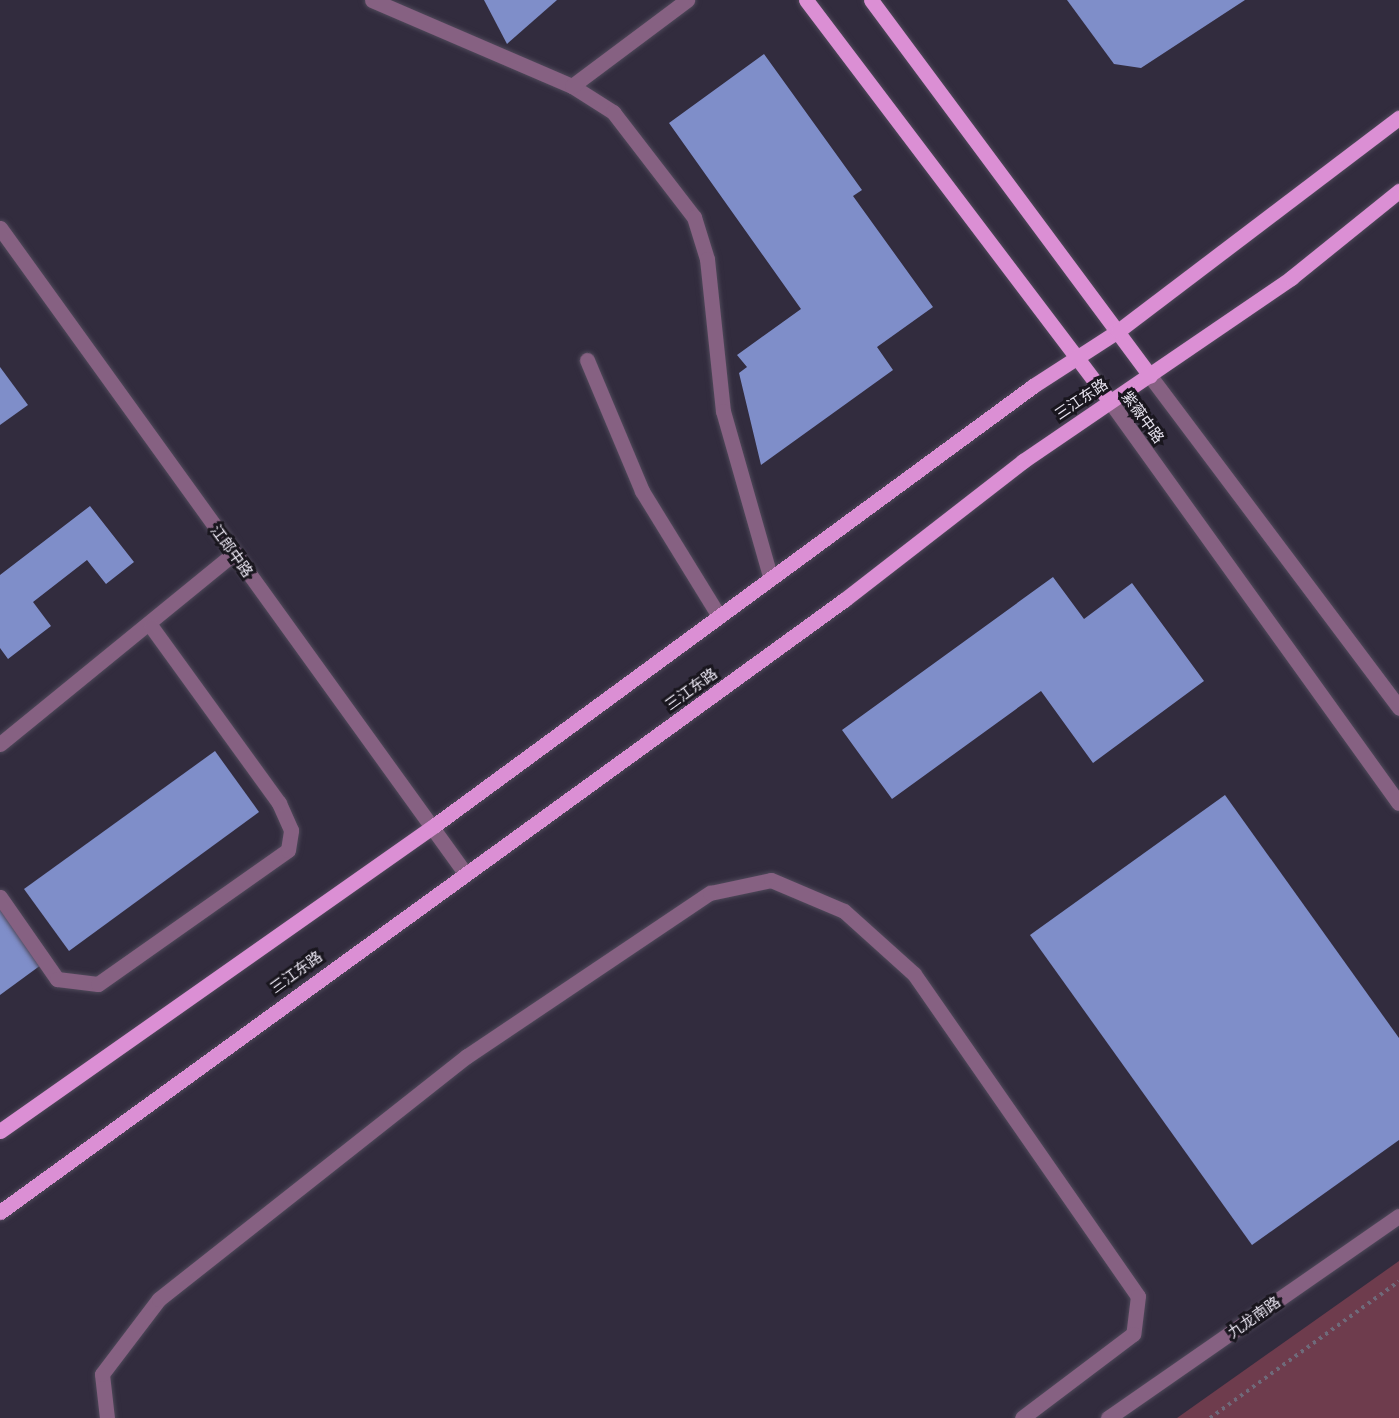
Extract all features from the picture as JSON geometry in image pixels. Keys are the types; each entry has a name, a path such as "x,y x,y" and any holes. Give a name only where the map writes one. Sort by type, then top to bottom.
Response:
{"main road":[{"name":"紫薇中路","path":"806,0 1073,358 1109,400"},
{"name":"紫薇中路","path":"871,0 1150,376"},
{"path":"0,1131 435,825 770,576 1073,358 1118,331 1399,118"},
{"name":"三江东路","path":"0,1212 844,600 1109,400 1150,376 1291,278 1399,191"}],"street":[{"path":"372,0 572,86 613,112 694,218 707,259 723,411 770,576"},
{"path":"572,86 687,0"},
{"name":"江郎中路","path":"0,228 233,554 435,825 465,873"},
{"path":"586,360 642,491 719,616"},
{"name":"紫薇中路","path":"1150,376 1399,708"},
{"name":"紫薇中路","path":"1109,400 1399,803"},
{"path":"0,744 151,626 233,554"},
{"path":"0,897 57,979 98,984 288,850 291,830 279,803 151,626"},
{"path":"107,1418 102,1374 159,1299 467,1056 710,893 771,880 844,911 914,974 1137,1296 1133,1334 1022,1418"},
{"name":"九龙南路","path":"1108,1418 1399,1215"}],"path":[{"path":"1210,1418 1399,1281"}],"shaded area":[{"path":"1399,1261 1399,1418 1177,1418"}],"building":[{"path":"484,0 557,0 507,44"},
{"path":"1067,0 1245,0 1141,68 1114,64"},
{"path":"764,54 862,190 853,196 933,307 877,347 893,370 761,465 739,373 747,367 737,355 801,309 669,123"},
{"path":"0,367 28,405 0,425"},
{"path":"90,506 134,562 106,584 87,560 33,602 51,626 8,659 0,648 0,575"},
{"path":"1053,577 1084,619 1132,583 1204,681 1093,763 1041,691 892,799 842,730"},
{"path":"215,751 259,812 69,951 24,889"},
{"path":"1225,795 1399,1038 1399,1140 1252,1245 1030,935"},
{"path":"0,909 41,965 0,995"}]}
